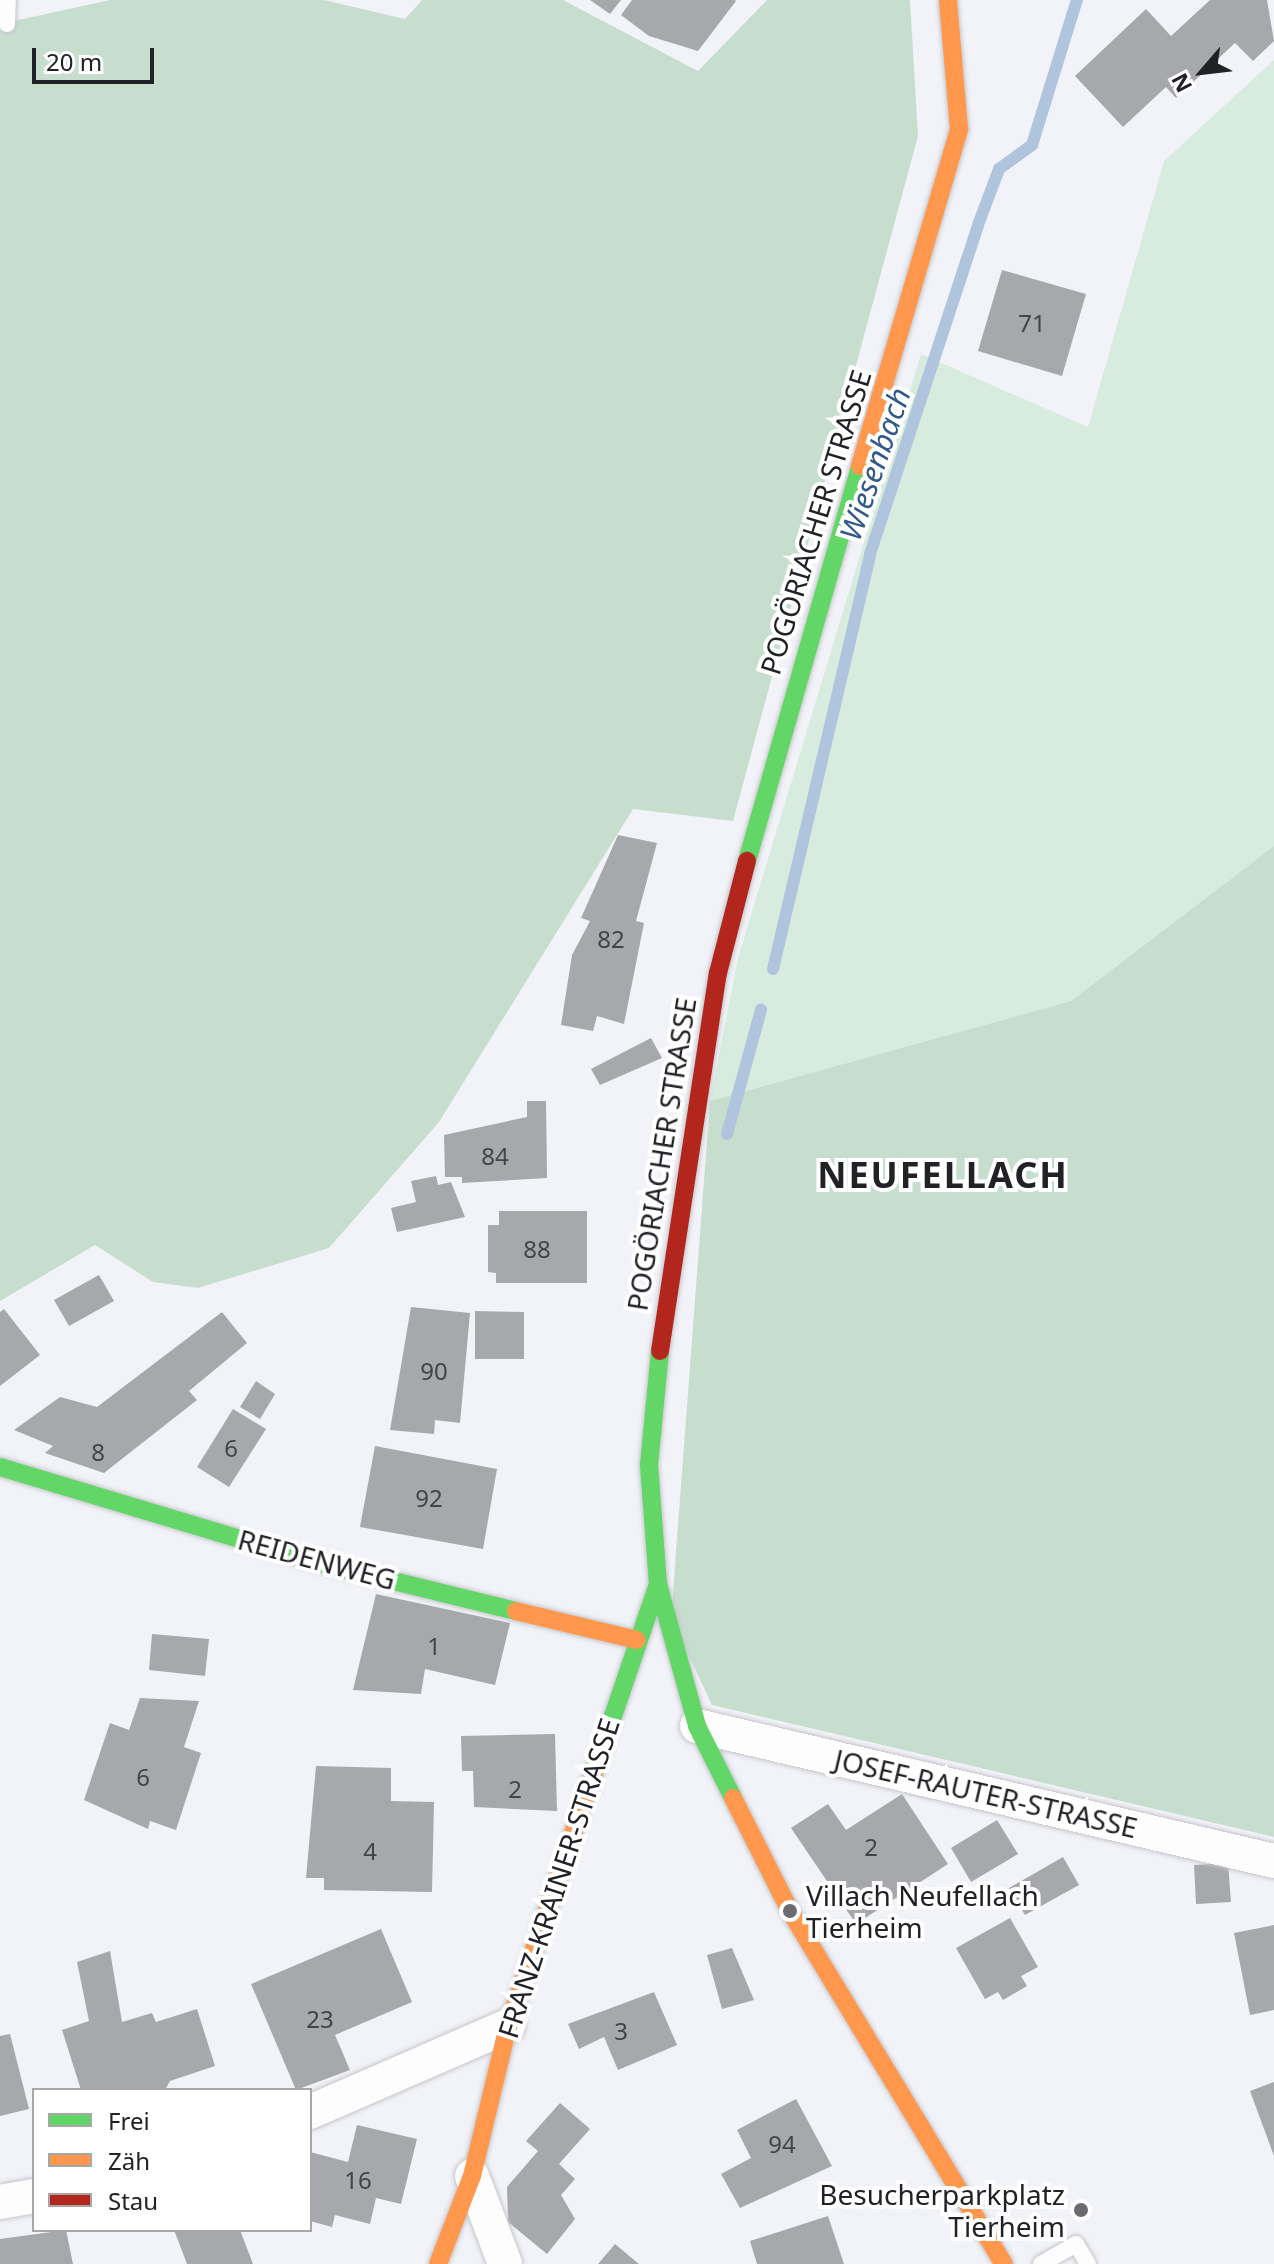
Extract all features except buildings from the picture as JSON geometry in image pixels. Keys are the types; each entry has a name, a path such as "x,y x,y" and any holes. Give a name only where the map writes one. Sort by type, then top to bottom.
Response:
{"street":[{"name":"POGÖRIACHER STRASSE","path":"948,0 959,129 782,728 718,973 665,1296 649,1465 658,1584 697,1726 790,1911 999,2262"},
{"name":"REIDENWEG","path":"0,1467 320,1563 637,1640"},
{"name":"FRANZ-KRAINER-STRASSE","path":"438,2264 472,2176 508,2026 658,1584"},
{"name":"JOSEF-RAUTER-STRASSE","path":"697,1726 1274,1861"},
{"path":"312,2111 508,2026"},
{"path":"472,2176 505,2264"},
{"path":"0,2202 32,2196"}],"lane":[{"path":"7,24 8,0"},
{"path":"1041,2264 1076,2244 1088,2264"}],"green space":[{"path":"110,0 324,0 405,19 422,0 563,0 698,71 767,0 910,0 918,136 733,821 633,809 439,1122 329,1248 198,1288 153,1282 95,1245 0,1301 0,24"},
{"path":"1274,60 1274,846 1071,1001 710,1101 738,958 921,354 1088,427 1164,161"},
{"path":"1274,846 1274,1837 712,1705 671,1618 710,1101 1071,1001"}],"waterway":[{"name":"Wiesenbach","path":"773,969 870,554 978,225 999,169 1032,145 1077,0"},
{"name":"Wiesenbach","path":"727,1134 761,1010"}],"traffic: fast":[{"path":"747,861 860,466"},
{"path":"660,1351 649,1465 658,1584 697,1726 733,1798"},
{"path":"0,1467 320,1563 516,1611"},
{"path":"594,1772 658,1584"}],"traffic: slow":[{"path":"860,466 959,129 948,0"},
{"path":"516,1611 637,1640"},
{"path":"438,2264 472,2176 508,2026 594,1772"},
{"path":"733,1798 790,1911 1004,2264"}],"traffic: jam":[{"path":"660,1351 718,973 747,861"}],"place":[{"name":"Villach Neufellach Tierheim","path":"790,1911"},
{"name":"Besucherparkplatz Tierheim","path":"1081,2210"}],"district":[{"name":"NEUFELLACH","path":"943,1175"}]}
